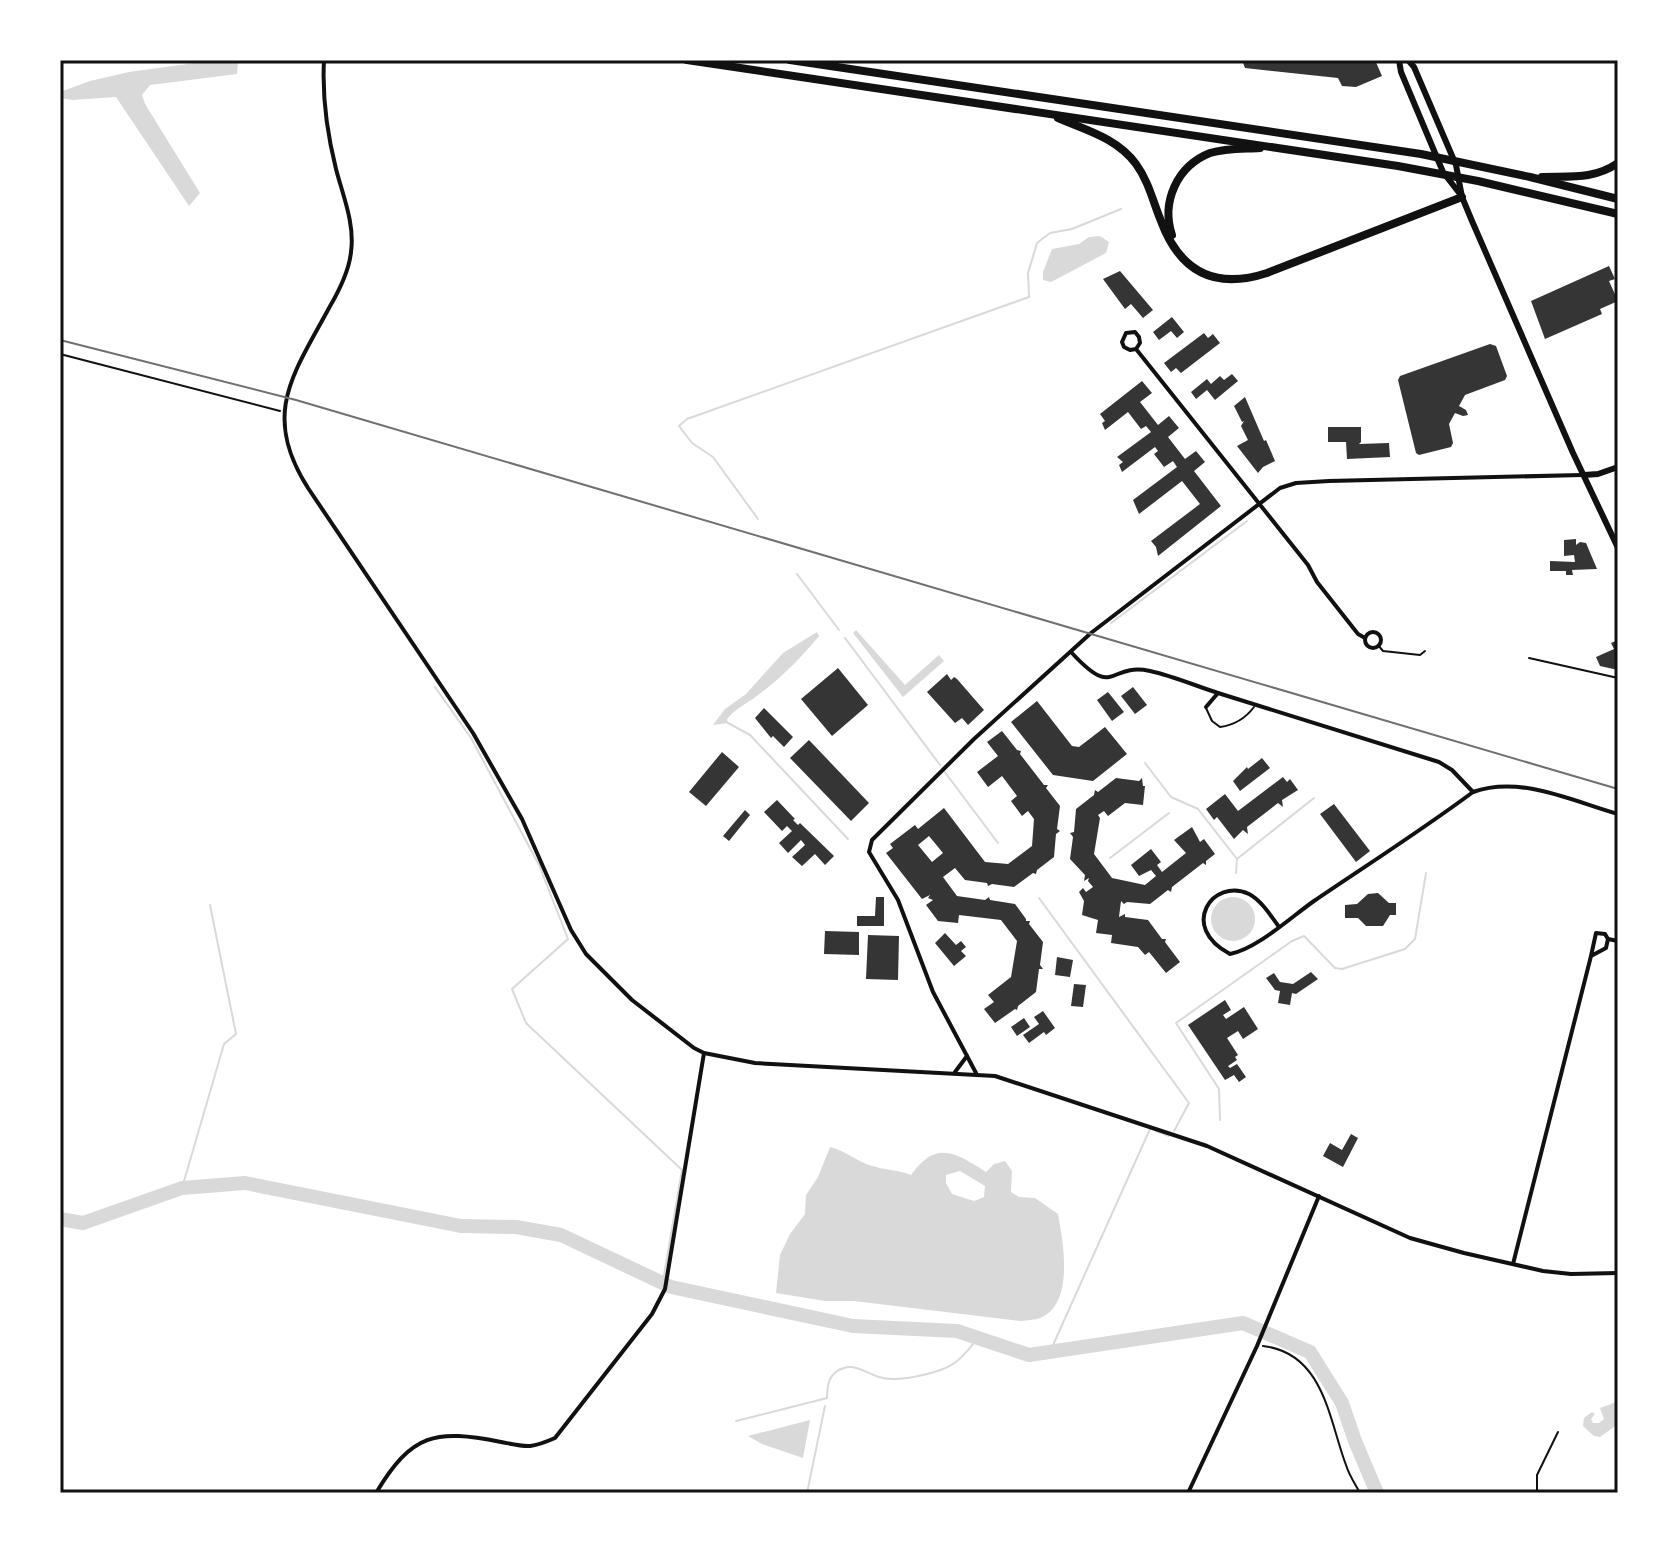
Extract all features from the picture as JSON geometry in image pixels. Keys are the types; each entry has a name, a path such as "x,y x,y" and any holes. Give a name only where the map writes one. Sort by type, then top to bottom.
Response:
{"highway":[{"path":"687,60 1429,171 1618,214"},
{"path":"790,60 1421,154 1618,199"},
{"path":"1043,112 1109,139 1127,154 1143,176 1168,239 1179,255 1203,274 1220,280 1253,278 1462,197"},
{"path":"1179,255 1169,228 1168,215 1170,199 1184,170 1211,153 1229,149 1279,147"},
{"path":"1530,177 1585,177 1618,163"}],"street":[{"path":"324,60 327,128 348,211 352,251 338,292 294,370 285,412 287,444 298,473 473,733 522,819 571,930 586,954 632,1000 670,1031 704,1053 755,1063 976,1073 1013,1081 1207,1146 1410,1238 1513,1264 1571,1274 1618,1273"},
{"path":"1399,60 1401,72 1443,172 1462,197"},
{"path":"1408,60 1414,67 1456,165 1462,197 1618,548"},
{"path":"1126,333 1138,334 1140,343 1136,349 1127,349 1122,345 1126,333"},
{"path":"1136,349 1308,565 1368,646 1378,645 1380,638 1376,633 1370,633 1365,638"},
{"path":"976,1073 933,992 898,900 870,857 872,840 934,777 1070,651 1280,488 1296,483 1584,475 1618,467"},
{"path":"1070,651 1089,672 1099,677 1107,678 1130,671 1151,671 1439,762 1452,770 1473,792"},
{"path":"1206,707 1218,693"},
{"path":"1279,927 1259,901 1237,891 1214,897 1204,915 1205,932 1210,941 1230,954 1239,952 1279,927 1473,792 1494,785 1517,785 1618,814"},
{"path":"1513,1264 1591,956 1590,950 1596,933 1618,941"},
{"path":"1591,956 1604,950 1608,939"},
{"path":"376,1493 406,1453 439,1435 460,1434 534,1448 555,1438 652,1314 669,1277 704,1053"},
{"path":"954,1072 967,1056"},
{"path":"1188,1493 1259,1345 1319,1196"}],"lane":[{"path":"1378,645 1383,651 1420,655 1425,651"},
{"path":"1529,658 1618,678"},
{"path":"1206,707 1212,721 1220,727 1232,726 1255,704"}],"path":[{"path":"60,354 285,412"},
{"path":"1259,1345 1288,1354 1298,1361 1325,1395 1347,1468 1360,1493"},
{"path":"1537,1493 1537,1475 1558,1432"}],"shaded area":[{"path":"217,60 238,62 237,74 150,85 142,95 200,193 189,206 116,97 60,98 60,92 90,81 129,72"},
{"path":"1100,236 1109,242 1106,253 1051,282 1043,280 1052,249"},
{"path":"856,630 905,685 939,655 944,661 903,697 853,633"},
{"path":"817,632 819,636 782,675 734,712 727,719 728,723 713,725 725,709 746,694 783,653"},
{"path":"1233,897 1249,903 1255,919 1249,935 1233,941 1217,935 1211,919 1217,903"},
{"path":"830,1147 872,1166 911,1175 920,1164 938,1153 955,1155 986,1172 994,1164 1005,1161 1012,1171 1011,1192 1019,1197 1035,1198 1058,1214 1064,1271 1058,1300 1051,1311 1040,1318 1021,1321 776,1293 780,1255 805,1214 806,1195 818,1177","holes":["960,1171 985,1186 984,1197 974,1201 952,1194 946,1183 946,1175"]},
{"path":"1618,1397 1618,1424 1600,1437 1594,1436 1583,1426 1584,1418 1592,1412 1595,1414 1591,1419 1593,1423 1599,1423 1604,1419 1600,1408 1616,1402"},
{"path":"810,1420 803,1458 748,1436"}],"building":[{"path":"1242,60 1375,60 1382,76 1356,87 1342,86 1338,78 1245,68"},
{"path":"1609,266 1615,279 1609,281 1618,301 1600,309 1602,314 1545,339 1531,301"},
{"path":"1120,271 1153,310 1143,318 1131,304 1125,309 1103,279"},
{"path":"1172,317 1184,332 1177,338 1171,331 1159,340 1153,332"},
{"path":"1204,333 1208,338 1213,334 1220,343 1181,373 1176,368 1171,372 1164,363"},
{"path":"1490,344 1496,346 1507,376 1505,380 1465,395 1459,406 1468,415 1455,413 1449,424 1451,447 1419,455 1398,380 1400,376"},
{"path":"1232,374 1238,381 1215,400 1207,390 1196,399 1191,392 1207,379 1211,384 1220,376 1224,380"},
{"path":"1142,381 1152,393 1140,402 1158,425 1169,416 1179,428 1168,437 1185,459 1196,451 1205,462 1194,471 1221,506 1158,556 1151,541 1200,504 1182,481 1139,514 1133,500 1177,467 1173,461 1164,467 1154,454 1158,451 1155,447 1122,472 1119,465 1123,462 1117,457 1151,432 1146,426 1141,429 1128,412 1105,430 1102,423 1105,421 1100,414"},
{"path":"1245,397 1275,461 1258,473 1237,446 1248,440 1241,426 1244,421 1234,406"},
{"path":"1328,427 1361,427 1359,444 1389,443 1390,457 1347,459 1346,442 1328,442"},
{"path":"1576,539 1576,545 1586,543 1597,569 1572,570 1573,575 1566,575 1566,571 1550,571 1550,561 1575,562 1574,555 1564,556 1564,540"},
{"path":"1618,640 1618,670 1600,666 1596,657 1614,649 1611,643"},
{"path":"838,668 868,705 832,736 801,699"},
{"path":"947,674 951,680 954,677 957,679 984,710 968,725 962,718 955,723 927,692"},
{"path":"1133,687 1147,705 1135,714 1121,696"},
{"path":"1108,692 1124,712 1112,721 1097,700"},
{"path":"1037,701 1072,746 1079,747 1105,727 1127,754 1093,781 1053,775 1011,722"},
{"path":"764,708 793,737 784,747 773,736 771,738 755,718"},
{"path":"1002,731 1021,751 1020,754 1044,785 1048,785 1046,788 1060,806 1057,829 1060,831 1056,834 1054,857 1036,874 1014,887 988,886 987,883 965,880 955,868 943,877 957,896 985,900 989,897 990,900 1015,904 1043,942 1040,965 1043,969 1039,969 1036,992 1017,1010 995,1023 984,1009 994,1002 988,995 1011,977 1017,941 1001,920 959,915 958,923 938,921 926,905 933,900 928,898 930,895 922,899 886,853 893,848 890,844 915,825 918,829 944,808 985,862 1008,864 1032,846 1034,819 1028,811 1022,816 1011,801 1017,796 1002,776 988,787 977,772 998,756 987,742","holes":["929,836 943,853 932,862 918,845"]},
{"path":"809,740 869,803 851,821 790,758"},
{"path":"722,752 739,767 706,806 689,792"},
{"path":"1262,758 1270,768 1240,791 1233,781"},
{"path":"1283,777 1287,782 1290,779 1298,790 1282,800 1283,807 1278,803 1247,827 1248,834 1243,830 1234,839 1217,817 1214,820 1206,809 1225,794 1238,811"},
{"path":"1116,778 1139,781 1142,778 1145,786 1143,805 1125,803 1108,816 1104,811 1098,815 1094,854 1112,878 1145,885 1156,876 1151,870 1139,876 1131,865 1151,849 1161,862 1157,865 1162,872 1186,853 1174,840 1192,827 1200,842 1204,839 1215,854 1206,861 1206,865 1203,863 1172,887 1171,892 1168,890 1150,904 1124,904 1121,901 1119,917 1125,914 1125,917 1148,920 1162,939 1166,939 1165,942 1180,962 1166,973 1149,952 1145,955 1138,947 1111,943 1112,935 1096,933 1098,920 1082,915 1084,901 1079,892 1083,888 1086,892 1093,887 1089,878 1084,881 1085,875 1070,859 1073,837 1070,833 1074,832 1076,809 1094,795 1095,790 1098,792"},
{"path":"777,800 798,825 800,823 834,856 825,865 815,854 802,866 792,857 805,845 801,840 788,853 779,843 792,831 787,826 782,831 764,812"},
{"path":"1334,804 1370,851 1356,862 1320,814"},
{"path":"745,810 750,815 729,841 723,836"},
{"path":"1378,893 1389,903 1396,903 1396,915 1390,915 1383,926 1366,926 1358,918 1345,918 1345,905 1357,904 1368,894"},
{"path":"876,897 884,897 884,926 857,926 857,916 875,916"},
{"path":"825,931 859,932 859,955 824,954"},
{"path":"945,933 956,945 961,941 966,947 961,951 966,956 954,966 935,943"},
{"path":"868,935 899,936 898,980 866,979"},
{"path":"1057,957 1073,960 1070,977 1055,975"},
{"path":"1311,972 1318,979 1296,994 1292,993 1290,1005 1278,1003 1280,991 1275,990 1266,978 1274,973 1280,982 1293,984"},
{"path":"1074,984 1086,985 1083,1007 1071,1006"},
{"path":"1225,1000 1231,1010 1223,1015 1226,1019 1244,1007 1258,1029 1243,1039 1238,1031 1227,1038 1238,1055 1235,1057 1237,1060 1228,1066 1237,1064 1246,1077 1239,1082 1234,1075 1225,1080 1188,1025"},
{"path":"1043,1011 1055,1028 1029,1043 1023,1035 1039,1024 1034,1017"},
{"path":"1024,1018 1030,1027 1017,1036 1011,1027"},
{"path":"1351,1134 1358,1138 1343,1167 1323,1156 1330,1143 1342,1150"}],"waterway":[{"path":"758,519 713,457 692,443 679,426 687,419 1029,297 1028,273 1037,243 1050,233 1072,229 1121,209"},
{"path":"1111,623 1247,521"},
{"path":"797,574 839,630"},
{"path":"845,638 940,765"},
{"path":"435,687 471,738 539,865 568,939 512,989 526,1023 682,1170 663,1281"},
{"path":"728,723 750,735 848,839"},
{"path":"1145,763 1171,797 1198,809 1237,859"},
{"path":"944,771 998,843"},
{"path":"1236,873 1237,859 1314,798"},
{"path":"1110,858 1169,813"},
{"path":"1220,1120 1219,1089 1176,1023 1292,941 1304,936 1335,968 1342,969 1405,949 1415,939 1426,873"},
{"path":"1039,898 1189,1103 1174,1131"},
{"path":"182,1188 224,1044 236,1034 210,905"},
{"path":"1049,1354 1150,1129"},
{"path":"1156,1131 1169,1136"},
{"path":"60,1219 83,1223 182,1188 245,1183 461,1226 516,1227 561,1235 671,1287 853,1326 957,1331 1029,1355 1243,1323 1310,1352 1342,1403 1377,1493"},
{"path":"736,1421 827,1398 832,1376 844,1368 853,1367 887,1379 920,1376 941,1369 960,1359 978,1338"},
{"path":"807,1493 825,1406"}],"railway":[{"path":"60,340 296,400 1618,789"}]}
